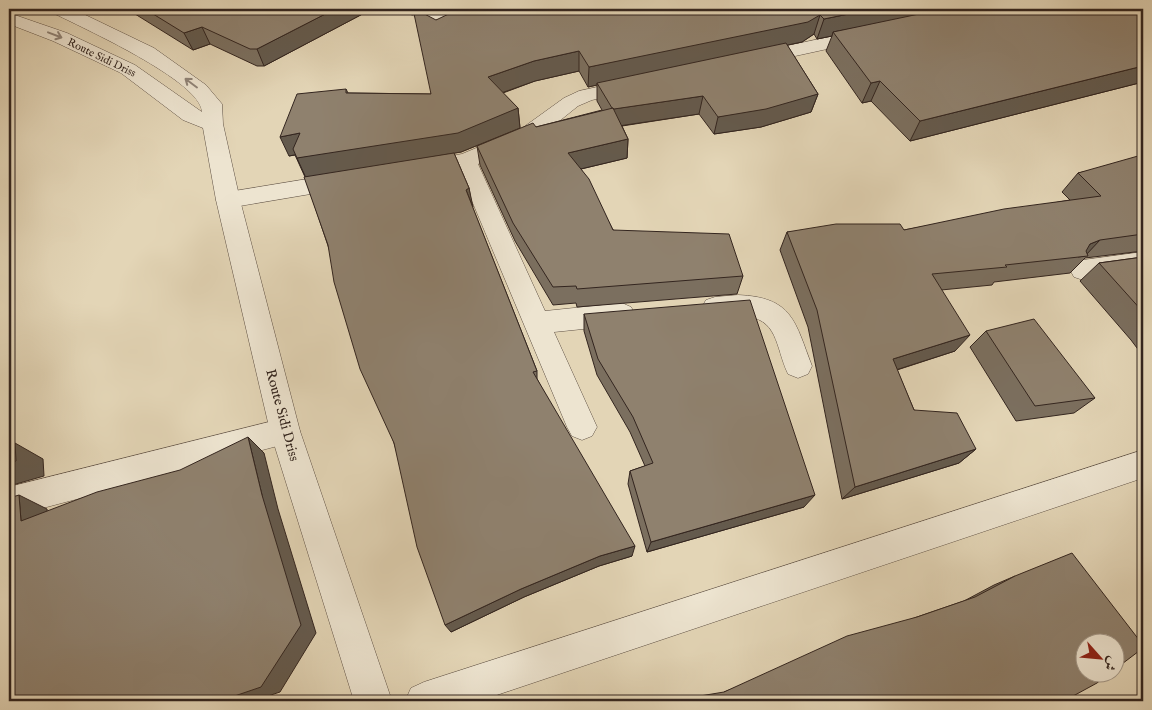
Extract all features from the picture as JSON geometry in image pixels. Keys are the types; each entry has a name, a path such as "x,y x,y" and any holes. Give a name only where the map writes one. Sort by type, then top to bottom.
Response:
{"street":[{"name":"Route Sidi Driss","path":"59,9 147,52 199,89 212,104 213,124 228,200 285,431 373,701"},
{"path":"413,9 438,18 450,20 505,9"},
{"name":"Route Sidi Driss","path":"9,18 67,40 128,68 190,115 213,124"},
{"path":"740,62 884,31"},
{"path":"400,172 466,161 529,134 571,102 586,95 654,80"},
{"path":"466,161 582,427"},
{"path":"228,200 362,178"},
{"path":"1083,270 1143,261"},
{"path":"692,308 745,305 770,313 777,317 786,333 798,366"},
{"path":"537,323 644,312"},
{"path":"9,502 285,431"},
{"path":"424,701 1143,464"}],"building":[{"path":"145,9 335,9 257,49 250,49 202,27 184,33"},
{"path":"413,9 436,20 455,11 470,9 873,9 824,19 820,15 808,22 589,67 579,51 534,61 488,77 518,108 458,133 297,158 293,149 300,133 280,137 297,94 346,89 346,93 431,94"},
{"path":"943,9 1143,9 1143,66 920,121 880,81 871,83 833,32"},
{"path":"786,43 818,94 766,109 718,117 703,96 614,109 597,83"},
{"path":"613,108 628,139 568,153 589,179 613,230 729,234 743,276 577,289 576,286 553,287 513,223 477,146 533,123 536,127"},
{"path":"454,153 469,188 466,190 537,371 533,372 635,546 600,556 521,589 445,625 417,547 394,443 360,369 334,282 328,245 304,177"},
{"path":"1138,156 1143,160 1143,234 1100,240 1090,244 1086,251 1088,256 1005,265 1007,267 932,274 970,335 893,359 914,410 957,413 976,449 855,487 817,310 787,232 836,224 900,224 904,230 1004,209 1101,196 1078,173"},
{"path":"1143,257 1143,312 1099,263"},
{"path":"750,300 815,495 651,542 630,471 653,463 633,417 598,359 584,314"},
{"path":"1034,319 1095,398 1035,406 986,331"},
{"path":"248,437 262,495 301,625 261,687 220,701 9,701 9,498 19,495 21,521 97,492 180,470"},
{"path":"15,443 16,461 9,463 9,444"},
{"path":"1072,553 1143,645 1143,648 1124,662 1124,632 1074,632 1074,682 1098,682 1064,701 670,701 724,692 847,636 917,617 975,597 1015,576"}]}
